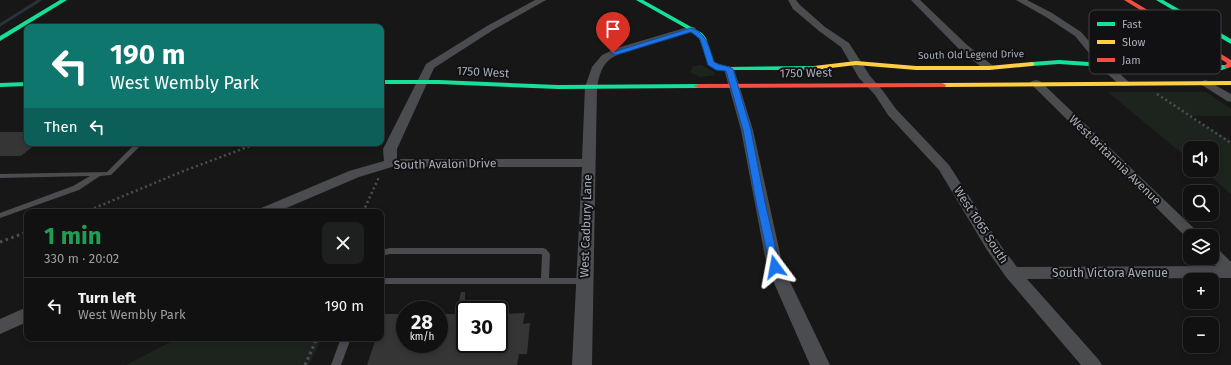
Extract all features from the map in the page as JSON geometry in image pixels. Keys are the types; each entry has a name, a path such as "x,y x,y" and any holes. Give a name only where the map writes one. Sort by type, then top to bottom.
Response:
{"street":[{"path":"25,24 64,0"},
{"path":"391,163 390,149 430,66 490,28 542,0"},
{"path":"639,0 691,30"},
{"name":"West 1065 South","path":"792,0 796,7 822,29 845,45 856,63 892,112 944,168 967,202 993,246 1012,273 1092,365"},
{"path":"916,0 962,46 989,68"},
{"path":"1020,0 1049,15 1078,34 1089,47"},
{"name":"South Old Legend Drive","path":"1127,0 1143,10"},
{"path":"1158,0 1175,10"},
{"path":"0,39 24,24"},
{"name":"South Old Legend Drive","path":"691,30 700,34 703,38 709,61 718,68 729,69 805,69 856,63 916,68 989,68 1059,62 1089,63"},
{"name":"West Cadbury Lane","path":"582,365 591,87 596,69 606,57 621,50 691,30"},
{"path":"1221,36 1231,42"},
{"name":"South Old Legend Drive","path":"1221,57 1231,64 1230,66 1221,68"},
{"path":"729,69 747,130 775,267 820,365"},
{"path":"1114,74 1125,84"},
{"name":"1750 West","path":"384,82 421,82 522,87 1231,83"},
{"name":"West Britannia Avenue","path":"1036,83 1187,229"},
{"path":"1206,83 1231,99"},
{"path":"0,85 24,84"},
{"name":"South Avalon Drive","path":"271,209 354,174 391,163 588,163"},
{"path":"1219,260 1231,272"},
{"name":"South Victora Avenue","path":"1012,273 1231,272"},
{"path":"0,327 24,315"}],"lane":[{"path":"0,176 109,174 137,146"},
{"path":"0,216 76,188 99,174"},
{"path":"384,252 390,251 543,251 546,254 545,281"},
{"path":"384,281 585,281"},
{"path":"336,365 345,341"}],"path":[{"path":"1152,91 1205,128 1231,143"},
{"path":"92,209 250,146"},
{"path":"364,209 381,175"},
{"path":"0,242 24,233"},
{"path":"305,365 316,341"}],"shaded area":[{"path":"701,65 714,72 715,75 700,77 690,72 693,66"},
{"path":"1108,92 1206,92 1231,109 1231,116 1189,116 1231,141 1231,194 1211,177 1219,177 1219,141 1183,141 1183,154"},
{"path":"172,341 321,341 309,365 126,365"}],"building":[{"path":"0,132 24,132 24,146 33,146 21,156 0,156"},
{"path":"461,292 465,292 465,301 459,301"},
{"path":"525,313 523,324 530,323 527,354 519,354 517,365 367,365 375,341 384,341 384,314 396,314 396,353 448,353 448,314 456,314 456,353 508,353 508,314"}],"waterway":[{"path":"0,25 40,0"}],"traffic: fast":[{"path":"25,24 64,0"},
{"path":"639,0 700,34 703,38 711,63 723,69 814,68"},
{"path":"1159,0 1176,10"},
{"path":"0,39 24,24"},
{"path":"1221,36 1231,42"},
{"path":"1032,64 1059,62 1089,64"},
{"path":"1221,68 1227,67"},
{"path":"384,82 439,82 558,87 698,86"},
{"path":"0,85 24,84"}],"traffic: slow":[{"path":"814,68 856,63 916,68 989,68 1032,64"},
{"path":"942,85 1231,83"}],"traffic: jam":[{"path":"1127,0 1143,10"},
{"path":"1221,57 1231,64 1227,67"},
{"path":"698,86 942,85"}],"route":[{"path":"613,53 691,30 700,34 703,38 710,64 718,68 729,69 747,130 775,267"}]}
